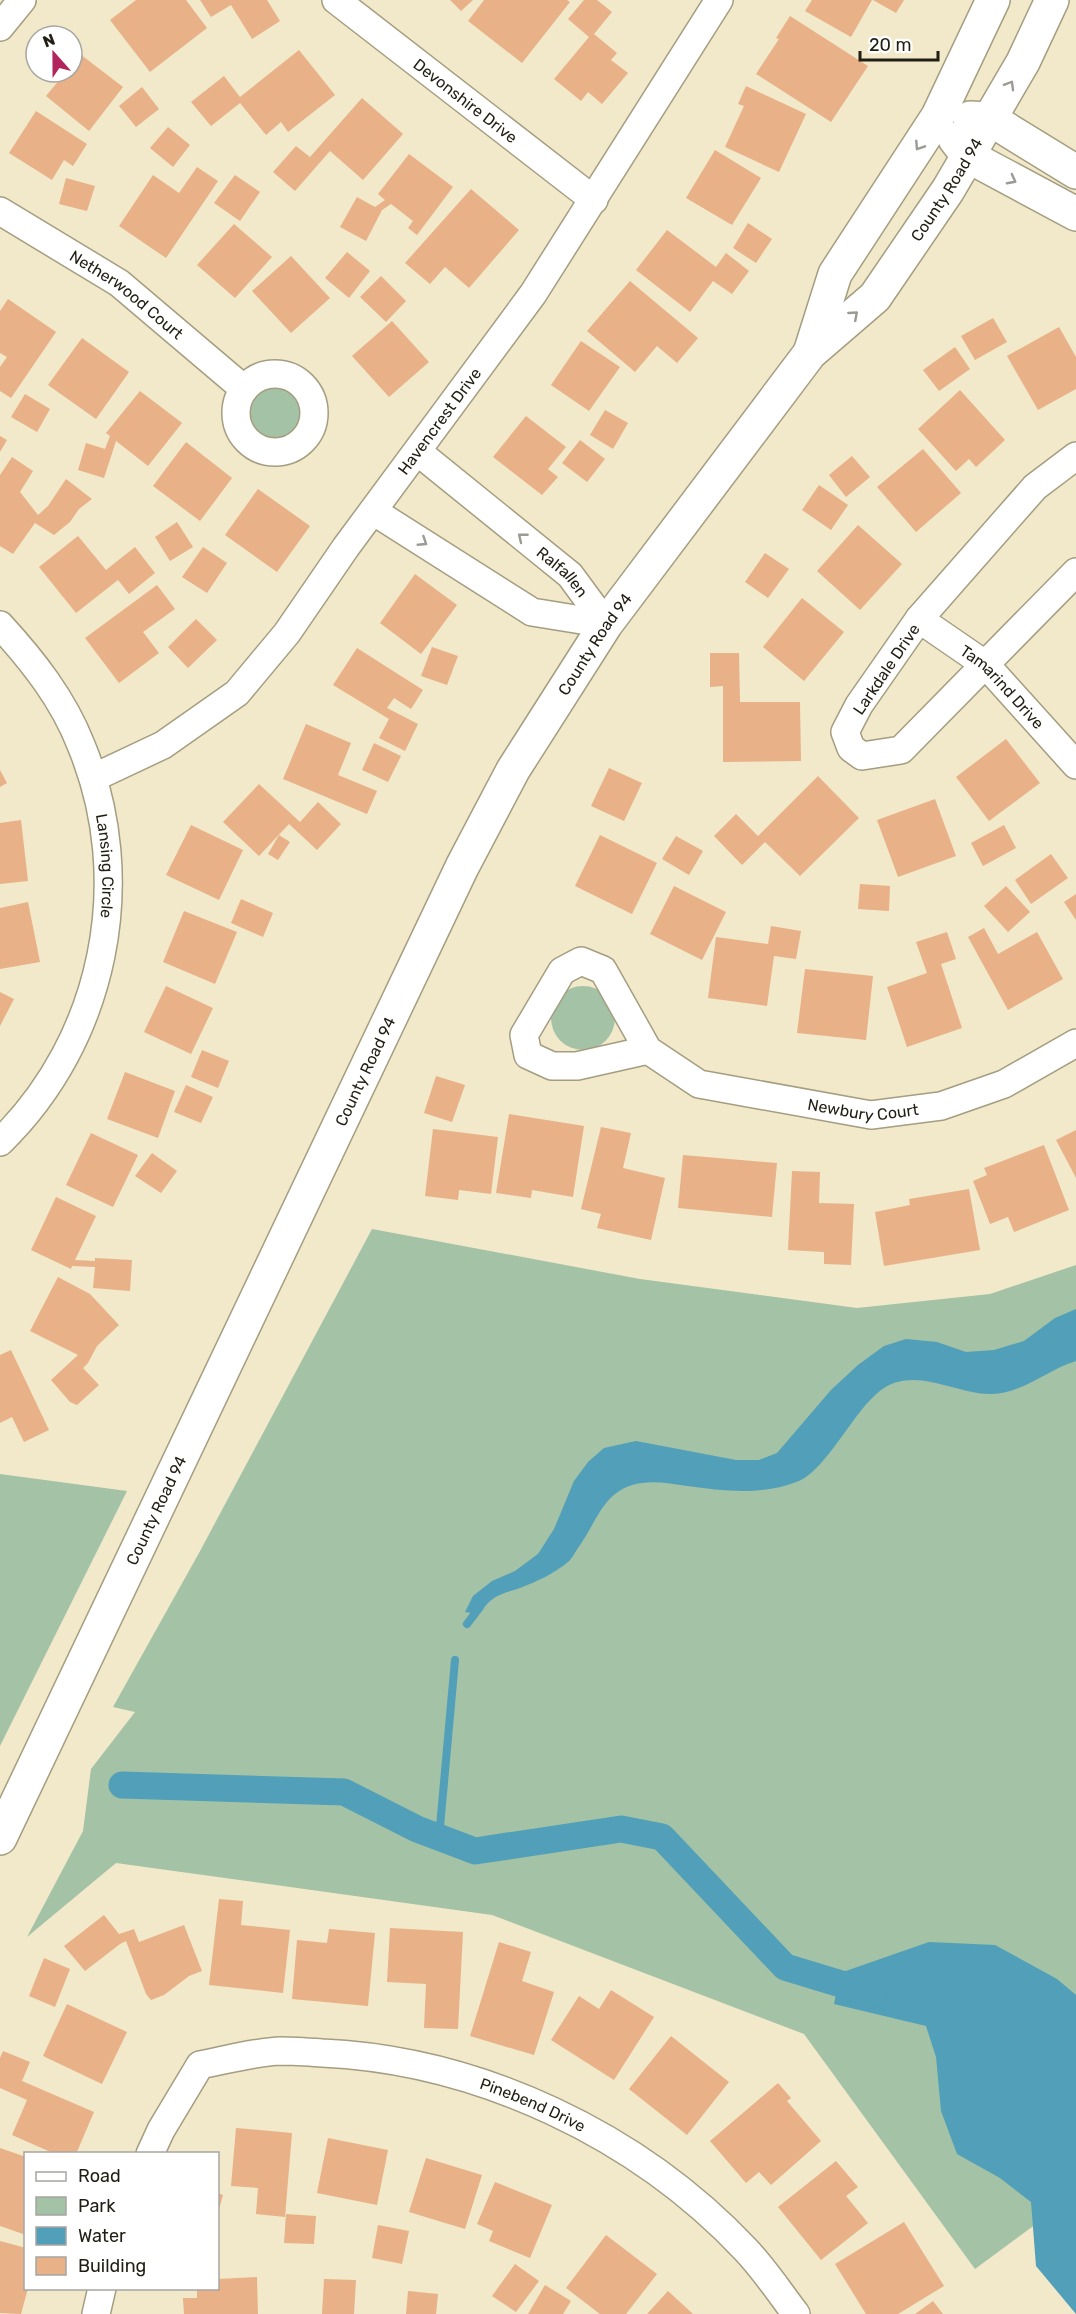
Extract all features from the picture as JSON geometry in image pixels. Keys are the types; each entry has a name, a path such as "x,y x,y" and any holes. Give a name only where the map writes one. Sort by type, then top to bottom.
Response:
{"street":[{"path":"0,27 22,0"},
{"name":"Devonshire Drive","path":"336,0 594,200"},
{"name":"Havencrest Drive","path":"93,778 164,745 237,693 287,633 373,511 533,294 719,0"},
{"name":"County Road 94","path":"810,353 835,274 938,116 993,0"},
{"name":"County Road 94","path":"0,1838 462,867 513,770 606,624 810,353 875,297 948,190 1023,62 1052,0"},
{"path":"938,116 990,119 1076,172"},
{"path":"938,116 968,156 1076,214"},
{"name":"Netherwood Court","path":"0,211 118,283 244,389"},
{"name":"Ralfallen","path":"418,452 570,575 606,624"},
{"name":"Larkdale Drive","path":"1076,456 1035,487 919,620 859,705 845,732 851,748 862,756 901,750 1076,572"},
{"name":"Ralfallen","path":"373,511 532,612 606,624"},
{"name":"Tamarind Drive","path":"919,620 986,665 1076,765"},
{"name":"Lansing Circle","path":"0,625 29,656 58,698 81,743 104,822 109,866 108,916 100,966 85,1015 67,1055 44,1092 16,1127 0,1142"},
{"name":"Newbury Court","path":"648,1050 577,1066 552,1066 528,1055 524,1035 562,971 581,961 603,970 648,1050 699,1084 872,1115 941,1106 1004,1084 1076,1043"},
{"name":"Pinebend Drive","path":"151,2152 161,2130 200,2065 280,2051 344,2054 400,2062 443,2072 521,2097 582,2126 653,2169 706,2211 747,2250 796,2314"},
{"path":"96,2314 102,2290"}],"green space":[{"path":"283,381 296,384 306,391 313,401 316,414 313,427 306,437 296,444 283,447 270,444 260,437 253,427 250,414 253,401 260,391 270,384"},
{"path":"577,986 589,986 606,995 613,1006 615,1018 613,1030 606,1041 589,1050 577,1050 565,1045 556,1036 551,1024 551,1012 556,1000 565,991"},
{"path":"372,1229 640,1279 857,1308 990,1294 1076,1265 1076,2273 1051,2213 975,2269 804,2034 492,1915 116,1863 27,1937 83,1831 91,1769 135,1712 113,1707 199,1553"},
{"path":"0,1474 127,1491 0,1746"}],"water":[{"path":"1076,1309 1076,1361 1003,1393 978,1393 922,1381 908,1380 894,1383 871,1399 820,1465 799,1481 785,1486 743,1491 659,1483 629,1486 610,1498 572,1557 563,1566 532,1583 497,1596 478,1614 465,1612 473,1596 492,1581 515,1571 538,1554 554,1529 574,1481 588,1462 604,1448 636,1441 736,1460 759,1460 777,1453 831,1390 858,1365 884,1346 906,1339 937,1342 966,1352 994,1350 1024,1341 1055,1318"},
{"path":"929,1942 995,1945 1057,1979 1076,1995 1076,2314 1036,2266 1031,2202 1000,2178 957,2154 941,2111 936,2057 926,2026 834,2004 840,1973"}],"building":[{"path":"136,0 186,0 207,28 150,72 110,20"},
{"path":"200,0 267,0 280,21 252,39 231,5 211,17"},
{"path":"450,0 473,0 461,11"},
{"path":"484,0 567,0 570,2 522,63 468,21"},
{"path":"584,0 597,0 612,12 594,34 617,53 611,60 628,73 602,104 588,92 581,101 554,79 589,37 568,19"},
{"path":"812,0 872,0 851,37 805,11"},
{"path":"873,0 904,0 896,13"},
{"path":"790,16 868,66 831,122 756,74 779,39 776,38"},
{"path":"299,50 335,95 288,132 281,122 266,135 240,103 211,126 191,102 224,76 240,97"},
{"path":"84,57 123,87 89,131 46,96 56,84 84,84"},
{"path":"746,86 806,114 779,172 725,147 744,106 738,104"},
{"path":"142,87 159,109 136,127 119,106"},
{"path":"362,98 403,134 363,180 330,151 295,191 273,172 296,146 310,157"},
{"path":"36,111 87,144 73,166 64,160 52,180 9,153"},
{"path":"168,127 190,145 173,167 150,148"},
{"path":"715,150 761,178 732,225 686,198"},
{"path":"409,154 453,187 417,235 408,228 413,221 391,204 382,210 366,241 340,227 357,197 375,207 385,200 378,194"},
{"path":"197,167 218,181 166,258 119,226 153,175 179,193"},
{"path":"235,175 260,192 240,221 214,203"},
{"path":"66,178 95,186 87,211 59,204"},
{"path":"471,189 519,230 469,288 445,267 430,284 405,263"},
{"path":"748,223 772,239 756,263 733,248"},
{"path":"234,224 272,257 235,298 197,265"},
{"path":"667,230 716,267 726,253 749,271 732,294 713,281 690,312 636,270"},
{"path":"347,252 370,271 349,298 325,278"},
{"path":"291,256 330,298 291,333 252,291"},
{"path":"381,276 406,301 386,322 360,297"},
{"path":"630,281 698,338 677,363 657,346 635,372 587,331"},
{"path":"8,299 56,332 11,398 0,391 0,367 7,357 0,353 0,311"},
{"path":"993,318 1007,342 975,360 961,336"},
{"path":"392,321 429,362 389,397 352,356"},
{"path":"1059,327 1076,357 1076,389 1038,410 1007,356"},
{"path":"82,338 129,372 96,419 48,385"},
{"path":"581,341 620,367 589,411 551,385"},
{"path":"955,347 970,369 939,391 923,370"},
{"path":"960,390 1005,440 976,467 969,459 956,471 918,429"},
{"path":"140,391 182,423 148,466 116,441 104,478 78,470 86,443 105,449 110,436 106,433"},
{"path":"25,394 50,409 37,432 11,417"},
{"path":"605,410 628,423 613,449 590,435"},
{"path":"526,416 566,447 548,469 558,477 542,495 493,457"},
{"path":"0,436 7,440 0,452"},
{"path":"580,440 605,459 587,482 562,463"},
{"path":"186,442 232,478 200,521 153,486"},
{"path":"923,449 961,493 916,532 877,487"},
{"path":"852,456 870,477 846,497 829,475"},
{"path":"12,457 33,471 20,492 38,515 48,506 66,479 92,499 54,535 35,523 13,554 0,546 0,475"},
{"path":"819,485 848,505 831,530 802,510"},
{"path":"258,489 310,526 277,572 225,535"},
{"path":"177,522 193,547 170,561 155,537"},
{"path":"858,525 902,564 860,610 817,571"},
{"path":"78,536 106,570 135,547 155,573 129,594 118,580 76,613 39,567"},
{"path":"203,547 227,563 207,593 182,577"},
{"path":"765,553 789,569 768,598 745,582"},
{"path":"415,574 457,605 421,654 380,623"},
{"path":"157,585 175,609 143,632 159,653 119,683 85,638"},
{"path":"802,598 844,632 804,681 763,647"},
{"path":"196,619 217,640 188,668 168,647"},
{"path":"432,647 458,656 447,685 421,676"},
{"path":"357,648 423,690 411,709 394,698 387,708 418,724 405,751 379,738 389,719 333,685"},
{"path":"710,653 739,653 740,702 800,702 801,761 723,762 723,686 710,687"},
{"path":"306,724 351,743 338,775 377,791 367,814 283,779"},
{"path":"1006,739 1040,783 989,821 956,777"},
{"path":"374,743 401,756 388,782 362,770"},
{"path":"609,768 642,783 624,821 591,806"},
{"path":"0,770 7,783 0,787"},
{"path":"818,776 859,818 800,876 765,842 742,865 714,836 736,814 758,836"},
{"path":"259,784 300,822 318,802 341,824 317,850 289,824 259,856 223,822"},
{"path":"935,799 956,856 898,877 877,820"},
{"path":"21,820 28,881 0,884 0,823"},
{"path":"191,825 243,850 219,900 166,875"},
{"path":"1004,825 1016,848 983,866 971,843"},
{"path":"279,835 290,842 278,860 268,854"},
{"path":"600,835 657,863 632,914 575,886"},
{"path":"676,836 703,851 689,875 662,859"},
{"path":"1051,854 1068,878 1031,904 1015,880"},
{"path":"860,884 890,886 889,911 858,909"},
{"path":"674,886 726,912 702,960 650,934"},
{"path":"1006,886 1030,912 1008,932 984,906"},
{"path":"1076,894 1076,920 1064,902"},
{"path":"241,899 273,913 263,937 231,923"},
{"path":"28,902 40,962 0,969 0,908"},
{"path":"184,911 237,932 215,984 163,962"},
{"path":"771,926 801,931 796,959 774,956 767,1006 708,998 716,937 768,944"},
{"path":"984,928 998,954 1037,932 1063,979 1008,1010 968,937"},
{"path":"947,932 956,959 941,964 962,1028 907,1047 887,987 927,973 916,942"},
{"path":"805,969 873,976 866,1040 797,1033"},
{"path":"166,986 213,1008 191,1054 144,1032"},
{"path":"0,992 14,999 0,1026"},
{"path":"202,1050 229,1061 218,1088 191,1077"},
{"path":"125,1072 175,1091 158,1138 107,1119"},
{"path":"436,1076 465,1085 452,1122 424,1113"},
{"path":"186,1085 213,1097 201,1123 174,1112"},
{"path":"509,1114 584,1126 573,1197 532,1190 531,1198 496,1193"},
{"path":"601,1127 631,1133 623,1168 665,1178 651,1240 597,1228 601,1214 581,1209"},
{"path":"433,1129 498,1137 491,1194 459,1190 458,1200 425,1196"},
{"path":"1076,1130 1076,1178 1056,1140"},
{"path":"91,1133 138,1155 113,1207 66,1185"},
{"path":"1044,1145 1069,1210 1014,1232 1008,1217 990,1224 973,1181 987,1175 984,1168"},
{"path":"152,1153 177,1171 161,1193 135,1176"},
{"path":"683,1155 777,1163 772,1217 678,1208"},
{"path":"792,1171 820,1172 819,1203 854,1204 851,1265 824,1264 824,1252 788,1250"},
{"path":"969,1189 980,1250 884,1266 875,1212 910,1205 909,1199"},
{"path":"56,1197 96,1216 75,1260 95,1261 95,1258 132,1260 130,1291 93,1288 95,1267 72,1266 71,1269 31,1250"},
{"path":"58,1277 90,1294 119,1325 97,1346 83,1368 99,1385 77,1405 70,1402 51,1380 78,1355 30,1331"},
{"path":"11,1350 49,1430 24,1442 12,1417 0,1423 0,1355"},
{"path":"219,1899 243,1901 241,1925 290,1930 283,1993 209,1985"},
{"path":"104,1915 119,1934 134,1929 139,1942 184,1925 202,1971 189,1976 164,1995 151,2000 146,1994 126,1941 85,1971 64,1946"},
{"path":"390,1928 463,1932 458,2029 424,2028 426,1984 387,1982"},
{"path":"329,1929 375,1933 368,2006 292,1999 297,1940 327,1943"},
{"path":"499,1942 531,1952 522,1981 554,1992 534,2055 470,2036"},
{"path":"44,1958 70,1969 55,2007 29,1996"},
{"path":"611,1990 654,2017 614,2080 551,2040 579,1996 599,2009"},
{"path":"67,2004 127,2032 102,2084 43,2056"},
{"path":"671,2036 729,2082 687,2135 629,2089"},
{"path":"3,2051 30,2062 22,2081 94,2112 77,2152 50,2152 12,2135 27,2100 0,2088 0,2058"},
{"path":"778,2083 791,2098 787,2101 821,2141 771,2185 759,2172 746,2183 710,2141"},
{"path":"236,2128 292,2133 285,2217 256,2214 258,2188 231,2186"},
{"path":"328,2138 388,2150 377,2205 317,2193"},
{"path":"0,2148 24,2156 24,2234 0,2226"},
{"path":"426,2158 482,2175 465,2229 409,2212"},
{"path":"836,2161 858,2187 846,2196 868,2223 821,2260 778,2207"},
{"path":"495,2182 552,2205 530,2258 489,2241 493,2231 477,2224"},
{"path":"219,2193 223,2195 219,2209"},
{"path":"286,2214 316,2216 314,2244 284,2243"},
{"path":"904,2222 944,2286 898,2314 866,2314 835,2264"},
{"path":"378,2225 409,2231 402,2264 372,2258"},
{"path":"606,2235 657,2274 626,2314 600,2314 566,2288"},
{"path":"0,2241 24,2247 24,2290 27,2290 21,2314 0,2313"},
{"path":"515,2264 539,2281 516,2312 492,2296"},
{"path":"257,2277 258,2314 184,2314 183,2298 197,2298 197,2290 219,2290 219,2279"},
{"path":"324,2279 356,2280 354,2314 322,2314"},
{"path":"545,2285 571,2301 563,2314 528,2314"},
{"path":"408,2291 438,2294 436,2314 406,2314"},
{"path":"668,2291 693,2314 647,2314"},
{"path":"933,2301 943,2314 915,2314"}],"waterway":[{"path":"467,1624 480,1607"},
{"path":"439,1838 455,1660"},
{"path":"122,1785 344,1792 417,1829 475,1851 621,1829 662,1837 785,1967 874,1994"}]}
